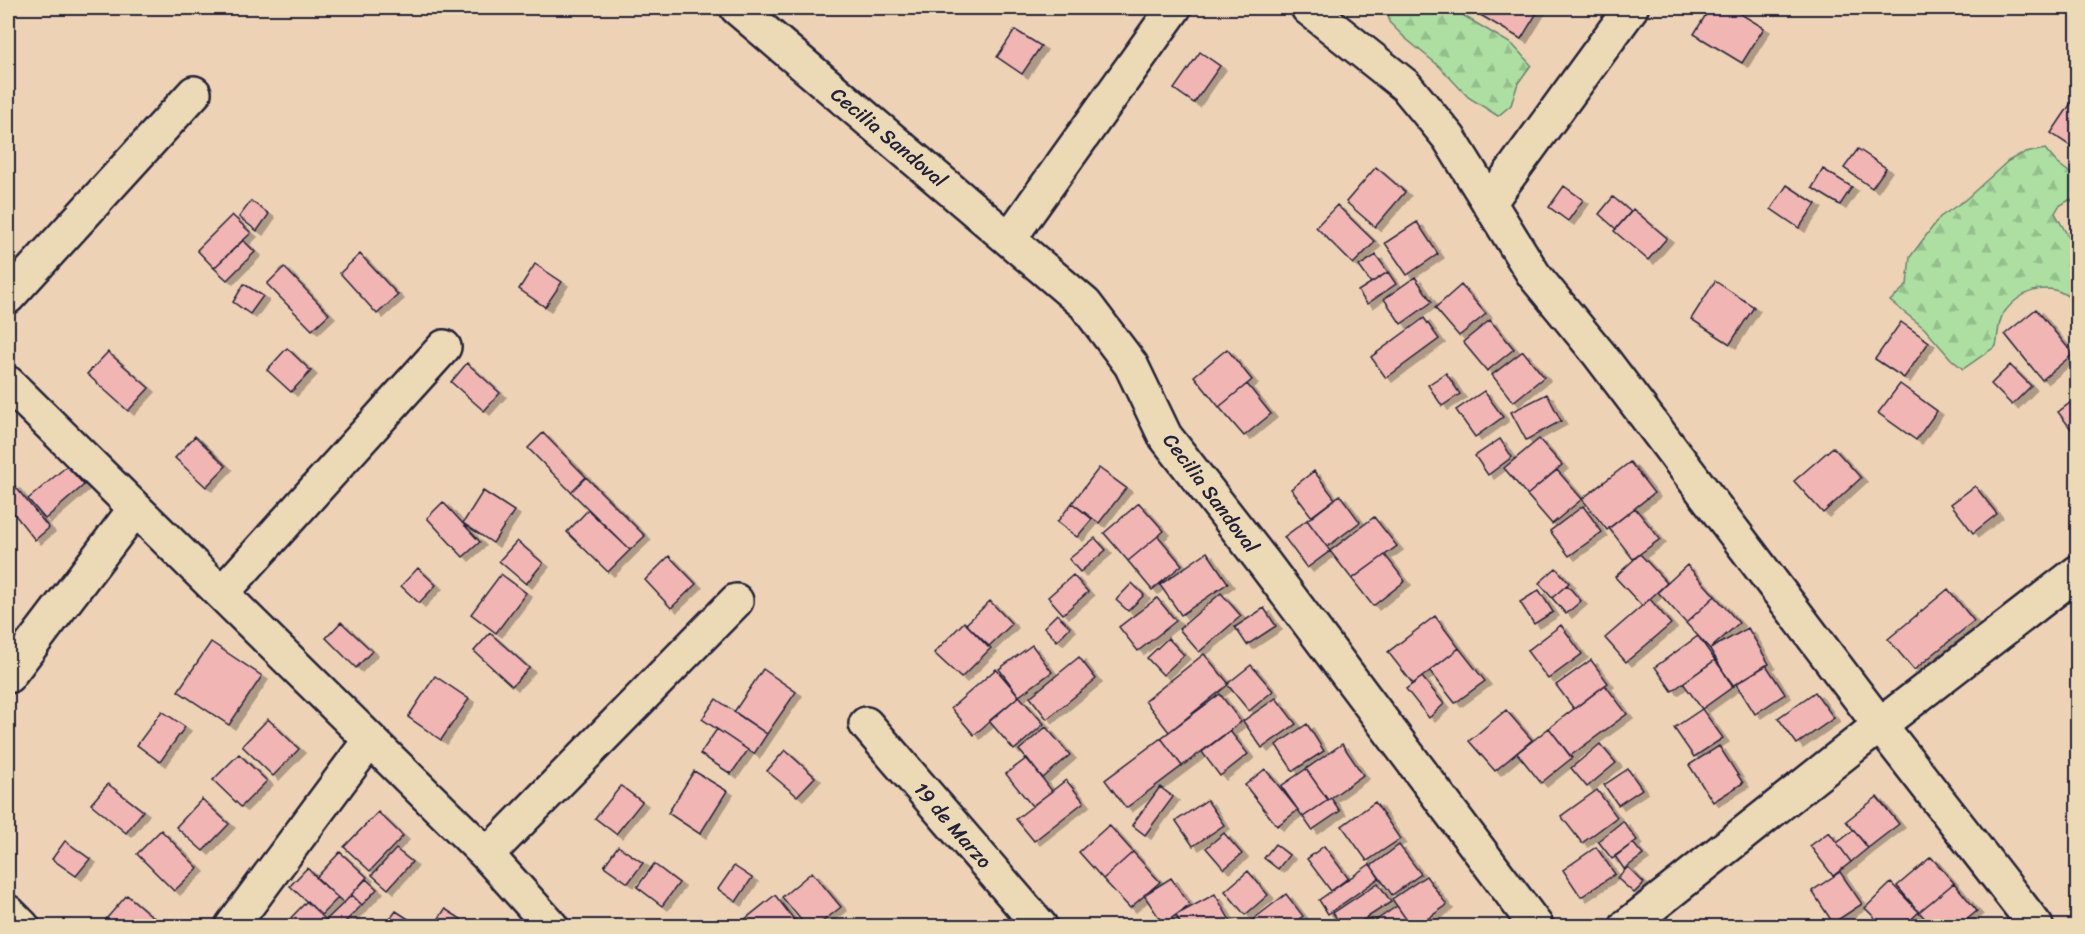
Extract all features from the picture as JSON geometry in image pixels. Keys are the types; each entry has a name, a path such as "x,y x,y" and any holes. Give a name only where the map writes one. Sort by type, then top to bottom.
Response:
{"street":[{"name":"Cecilia Sandoval","path":"737,8 1085,304 1131,365 1165,436 1264,563 1536,927"},
{"path":"1009,239 1173,8"},
{"path":"1308,8 1406,86 1449,138 1534,275 1599,354 2036,927"},
{"path":"1489,203 1631,8"},
{"path":"8,297 194,93"},
{"path":"222,593 444,347"},
{"path":"8,383 487,855 551,927"},
{"path":"8,676 135,509"},
{"path":"1627,927 1880,725 2078,572"},
{"path":"487,855 736,601"},
{"name":"19 de Marzo","path":"866,724 1040,927"},
{"path":"232,927 370,740"},
{"path":"8,912 22,927"}],"green space":[{"path":"1388,8 1459,8 1464,16 1513,45 1531,65 1518,83 1511,105 1498,116 1468,97 1439,66 1389,22"},
{"path":"2045,149 2057,163 2077,178 2077,203 2069,200 2059,206 2055,213 2072,243 2077,247 2077,305 2058,291 2048,289 2029,293 2019,298 2001,317 1996,346 1963,369 1951,359 1924,328 1890,301 1907,285 1910,257 1940,217 1965,200 2008,161 2021,154"}],"building":[{"path":"1473,8 1540,8 1521,39 1472,10"},
{"path":"1710,8 1731,8 1764,28 1742,63 1694,34"},
{"path":"1015,30 1041,46 1022,74 997,57"},
{"path":"1200,52 1220,66 1194,103 1174,89"},
{"path":"2078,93 2078,151 2051,133"},
{"path":"1858,149 1886,168 1872,188 1844,168"},
{"path":"1376,167 1405,192 1375,227 1346,202"},
{"path":"1823,169 1852,187 1840,205 1812,188"},
{"path":"1787,185 1816,204 1799,228 1771,209"},
{"path":"1564,186 1583,200 1568,221 1549,207"},
{"path":"1613,197 1631,212 1616,229 1599,214"},
{"path":"251,201 269,214 257,231 239,217"},
{"path":"1337,205 1375,242 1353,264 1316,227"},
{"path":"1633,209 1667,238 1648,260 1614,231"},
{"path":"232,215 251,233 214,268 197,250"},
{"path":"1417,222 1438,254 1407,275 1385,243"},
{"path":"243,240 255,252 227,280 214,268"},
{"path":"360,254 398,295 377,314 340,273"},
{"path":"1376,255 1388,272 1371,283 1359,266"},
{"path":"535,264 562,282 545,307 519,289"},
{"path":"284,267 329,314 312,330 267,284"},
{"path":"1388,272 1396,284 1367,304 1358,291"},
{"path":"1415,277 1432,302 1401,324 1384,299"},
{"path":"1715,281 1754,307 1730,344 1691,319"},
{"path":"244,284 263,296 250,314 233,302"},
{"path":"1461,285 1486,314 1459,336 1435,308"},
{"path":"2036,309 2073,354 2042,380 2005,334"},
{"path":"1424,318 1439,339 1386,378 1371,357"},
{"path":"1490,320 1514,349 1487,371 1463,342"},
{"path":"1901,322 1929,342 1904,378 1875,359"},
{"path":"287,348 311,371 291,392 267,370"},
{"path":"1227,349 1252,380 1219,407 1194,376"},
{"path":"1523,351 1544,377 1513,402 1492,375"},
{"path":"108,352 149,388 128,411 87,374"},
{"path":"467,363 500,393 484,411 451,382"},
{"path":"2010,365 2031,386 2012,405 1991,384"},
{"path":"1446,373 1460,394 1442,406 1428,385"},
{"path":"1247,384 1271,414 1244,436 1219,407"},
{"path":"1900,384 1937,411 1916,440 1878,413"},
{"path":"1484,391 1503,417 1475,437 1456,410"},
{"path":"1547,394 1561,421 1526,440 1511,412"},
{"path":"2078,397 2078,438 2058,412"},
{"path":"543,433 586,477 571,492 528,448"},
{"path":"195,436 226,466 206,487 175,458"},
{"path":"1500,439 1512,457 1488,475 1475,456"},
{"path":"1539,439 1562,465 1527,495 1504,468"},
{"path":"1833,447 1861,478 1823,513 1794,481"},
{"path":"1630,462 1654,493 1607,530 1582,499"},
{"path":"67,466 84,485 45,519 28,499"},
{"path":"1099,468 1126,488 1099,523 1072,503"},
{"path":"1557,470 1582,499 1552,524 1527,495"},
{"path":"1314,471 1335,499 1312,517 1291,489"},
{"path":"586,477 645,536 630,550 571,492"},
{"path":"14,485 49,528 35,540 8,506 8,490"},
{"path":"1975,486 1997,514 1973,533 1951,504"},
{"path":"483,491 514,511 493,543 463,523"},
{"path":"1340,495 1360,522 1327,547 1307,520"},
{"path":"443,502 480,542 463,557 427,518"},
{"path":"1072,503 1092,519 1077,537 1057,522"},
{"path":"1139,503 1164,531 1128,561 1104,533"},
{"path":"1583,506 1602,532 1569,556 1550,531"},
{"path":"1635,508 1660,539 1633,559 1609,528"},
{"path":"588,510 630,550 608,572 567,532"},
{"path":"1374,517 1397,546 1352,579 1330,551"},
{"path":"1307,520 1330,551 1307,568 1284,537"},
{"path":"1158,536 1182,565 1152,590 1128,561"},
{"path":"1095,538 1106,550 1080,572 1069,559"},
{"path":"517,541 543,563 526,584 499,561"},
{"path":"1207,552 1228,583 1181,615 1160,585"},
{"path":"1640,554 1667,583 1642,606 1615,577"},
{"path":"1385,555 1405,581 1373,606 1352,579"},
{"path":"669,556 696,584 671,608 645,580"},
{"path":"1687,565 1715,596 1686,623 1658,592"},
{"path":"418,568 436,585 419,603 401,586"},
{"path":"1556,568 1569,583 1552,598 1539,583"},
{"path":"501,574 526,593 496,633 471,614"},
{"path":"1073,575 1088,592 1063,614 1048,597"},
{"path":"1132,583 1144,595 1128,611 1116,600"},
{"path":"1567,585 1581,601 1566,614 1552,598"},
{"path":"1948,589 1974,621 1914,670 1888,639"},
{"path":"1539,590 1553,612 1534,624 1520,602"},
{"path":"1221,593 1241,616 1199,652 1179,629"},
{"path":"1715,596 1739,623 1710,649 1686,623"},
{"path":"1157,598 1176,621 1138,651 1119,627"},
{"path":"1650,599 1671,624 1626,662 1605,638"},
{"path":"990,601 1012,624 988,647 966,624"},
{"path":"1264,608 1276,626 1247,645 1235,627"},
{"path":"1057,614 1070,627 1057,641 1044,627"},
{"path":"1435,616 1459,648 1413,684 1388,652"},
{"path":"341,622 372,651 356,668 326,638"},
{"path":"964,622 991,648 961,678 934,653"},
{"path":"1561,625 1582,654 1548,679 1527,651"},
{"path":"1748,628 1769,664 1732,686 1710,649"},
{"path":"490,633 529,668 512,686 474,651"},
{"path":"1698,636 1715,660 1672,691 1655,667"},
{"path":"1168,638 1184,655 1163,675 1147,658"},
{"path":"211,642 262,676 229,725 178,691"},
{"path":"1032,645 1052,672 1019,696 999,669"},
{"path":"1459,648 1485,681 1455,703 1430,671"},
{"path":"1204,654 1229,684 1169,732 1145,701"},
{"path":"1079,657 1096,679 1047,719 1030,697"},
{"path":"1591,660 1608,683 1574,709 1556,685"},
{"path":"1715,660 1734,686 1702,709 1683,683"},
{"path":"1251,665 1273,691 1249,711 1227,684"},
{"path":"1766,665 1785,694 1755,714 1736,684"},
{"path":"763,669 796,692 767,734 734,712"},
{"path":"996,669 1019,696 974,735 951,708"},
{"path":"435,676 469,699 441,740 408,717"},
{"path":"1422,677 1444,704 1429,718 1406,689"},
{"path":"1605,685 1627,714 1570,756 1549,728"},
{"path":"1815,692 1834,718 1797,744 1778,718"},
{"path":"1220,694 1241,722 1182,766 1161,738"},
{"path":"1019,696 1044,724 1014,750 989,721"},
{"path":"1276,698 1296,724 1262,748 1243,721"},
{"path":"716,699 767,734 754,754 702,719"},
{"path":"1702,709 1723,738 1694,757 1674,728"},
{"path":"1506,710 1532,740 1495,771 1469,741"},
{"path":"162,711 185,727 160,762 137,745"},
{"path":"268,719 299,749 273,776 242,746"},
{"path":"1307,724 1324,751 1293,771 1276,745"},
{"path":"1046,727 1070,755 1043,778 1019,750"},
{"path":"1549,728 1572,758 1541,783 1517,753"},
{"path":"717,729 748,750 731,774 700,754"},
{"path":"1230,731 1248,754 1220,776 1202,752"},
{"path":"1161,738 1182,766 1126,808 1105,780"},
{"path":"1342,744 1363,775 1328,800 1306,769"},
{"path":"1600,744 1616,763 1587,787 1571,768"},
{"path":"1719,746 1743,783 1713,802 1689,765"},
{"path":"785,750 815,777 797,796 767,771"},
{"path":"239,754 267,781 241,807 213,780"},
{"path":"1027,758 1052,791 1032,806 1006,774"},
{"path":"1265,769 1298,810 1277,826 1245,785"},
{"path":"1306,769 1328,800 1303,817 1281,786"},
{"path":"1628,769 1642,789 1618,805 1604,785"},
{"path":"694,771 727,791 700,834 668,813"},
{"path":"1066,780 1084,802 1034,841 1016,819"},
{"path":"108,784 143,811 126,833 91,804"},
{"path":"621,786 642,802 616,834 595,818"},
{"path":"1160,787 1173,797 1145,835 1132,825"},
{"path":"1597,790 1617,817 1582,843 1561,816"},
{"path":"1877,797 1899,824 1868,848 1846,821"},
{"path":"1331,798 1340,811 1312,830 1303,817"},
{"path":"202,799 229,824 203,851 176,827"},
{"path":"1207,800 1224,825 1193,846 1176,821"},
{"path":"1375,802 1400,839 1367,861 1342,826"},
{"path":"378,812 403,836 370,871 344,847"},
{"path":"1623,821 1637,840 1612,859 1598,841"},
{"path":"1109,825 1133,852 1103,879 1079,852"},
{"path":"161,830 198,868 174,891 137,854"},
{"path":"1854,830 1868,848 1851,862 1837,843"},
{"path":"1829,832 1851,862 1833,876 1810,846"},
{"path":"1224,833 1242,854 1224,869 1206,848"},
{"path":"65,841 90,859 76,876 52,859"},
{"path":"1633,843 1643,855 1624,869 1615,856"},
{"path":"1275,844 1289,855 1278,869 1264,858"},
{"path":"1399,845 1421,874 1392,895 1371,866"},
{"path":"618,846 643,863 628,883 604,866"},
{"path":"1324,846 1348,878 1331,891 1307,859"},
{"path":"1596,847 1615,874 1581,897 1563,870"},
{"path":"396,849 412,862 388,889 372,875"},
{"path":"340,852 367,877 344,903 316,878"},
{"path":"1133,852 1160,882 1130,908 1103,879"},
{"path":"1931,857 1954,883 1919,912 1897,886"},
{"path":"654,864 679,883 662,906 637,887"},
{"path":"1370,864 1379,878 1328,914 1319,900"},
{"path":"734,866 752,878 736,902 718,889"},
{"path":"1628,867 1644,883 1634,893 1617,878"},
{"path":"307,868 338,898 321,915 290,886"},
{"path":"1248,871 1268,895 1245,915 1225,891"},
{"path":"812,872 841,907 817,926 806,926 782,897"},
{"path":"1840,872 1862,904 1833,923 1812,891"},
{"path":"1426,876 1447,905 1417,926 1411,926 1392,899"},
{"path":"1171,878 1190,905 1163,924 1144,895"},
{"path":"366,879 377,889 362,905 351,895"},
{"path":"1378,883 1391,902 1354,926 1342,926 1333,913"},
{"path":"1891,883 1919,912 1904,926 1883,926 1865,908"},
{"path":"1954,883 1977,911 1959,926 1932,926 1919,912"},
{"path":"1215,894 1233,926 1182,926 1176,915"},
{"path":"1286,894 1303,916 1290,926 1249,926 1247,924"},
{"path":"127,895 160,923 157,926 116,926 106,919"},
{"path":"352,895 362,905 341,926 332,926 326,920"},
{"path":"775,895 799,926 748,926 744,920"},
{"path":"307,901 332,926 283,926"},
{"path":"1397,906 1411,926 1368,926"},
{"path":"445,909 461,919 457,926 434,926"},
{"path":"396,911 419,926 385,926"}]}
